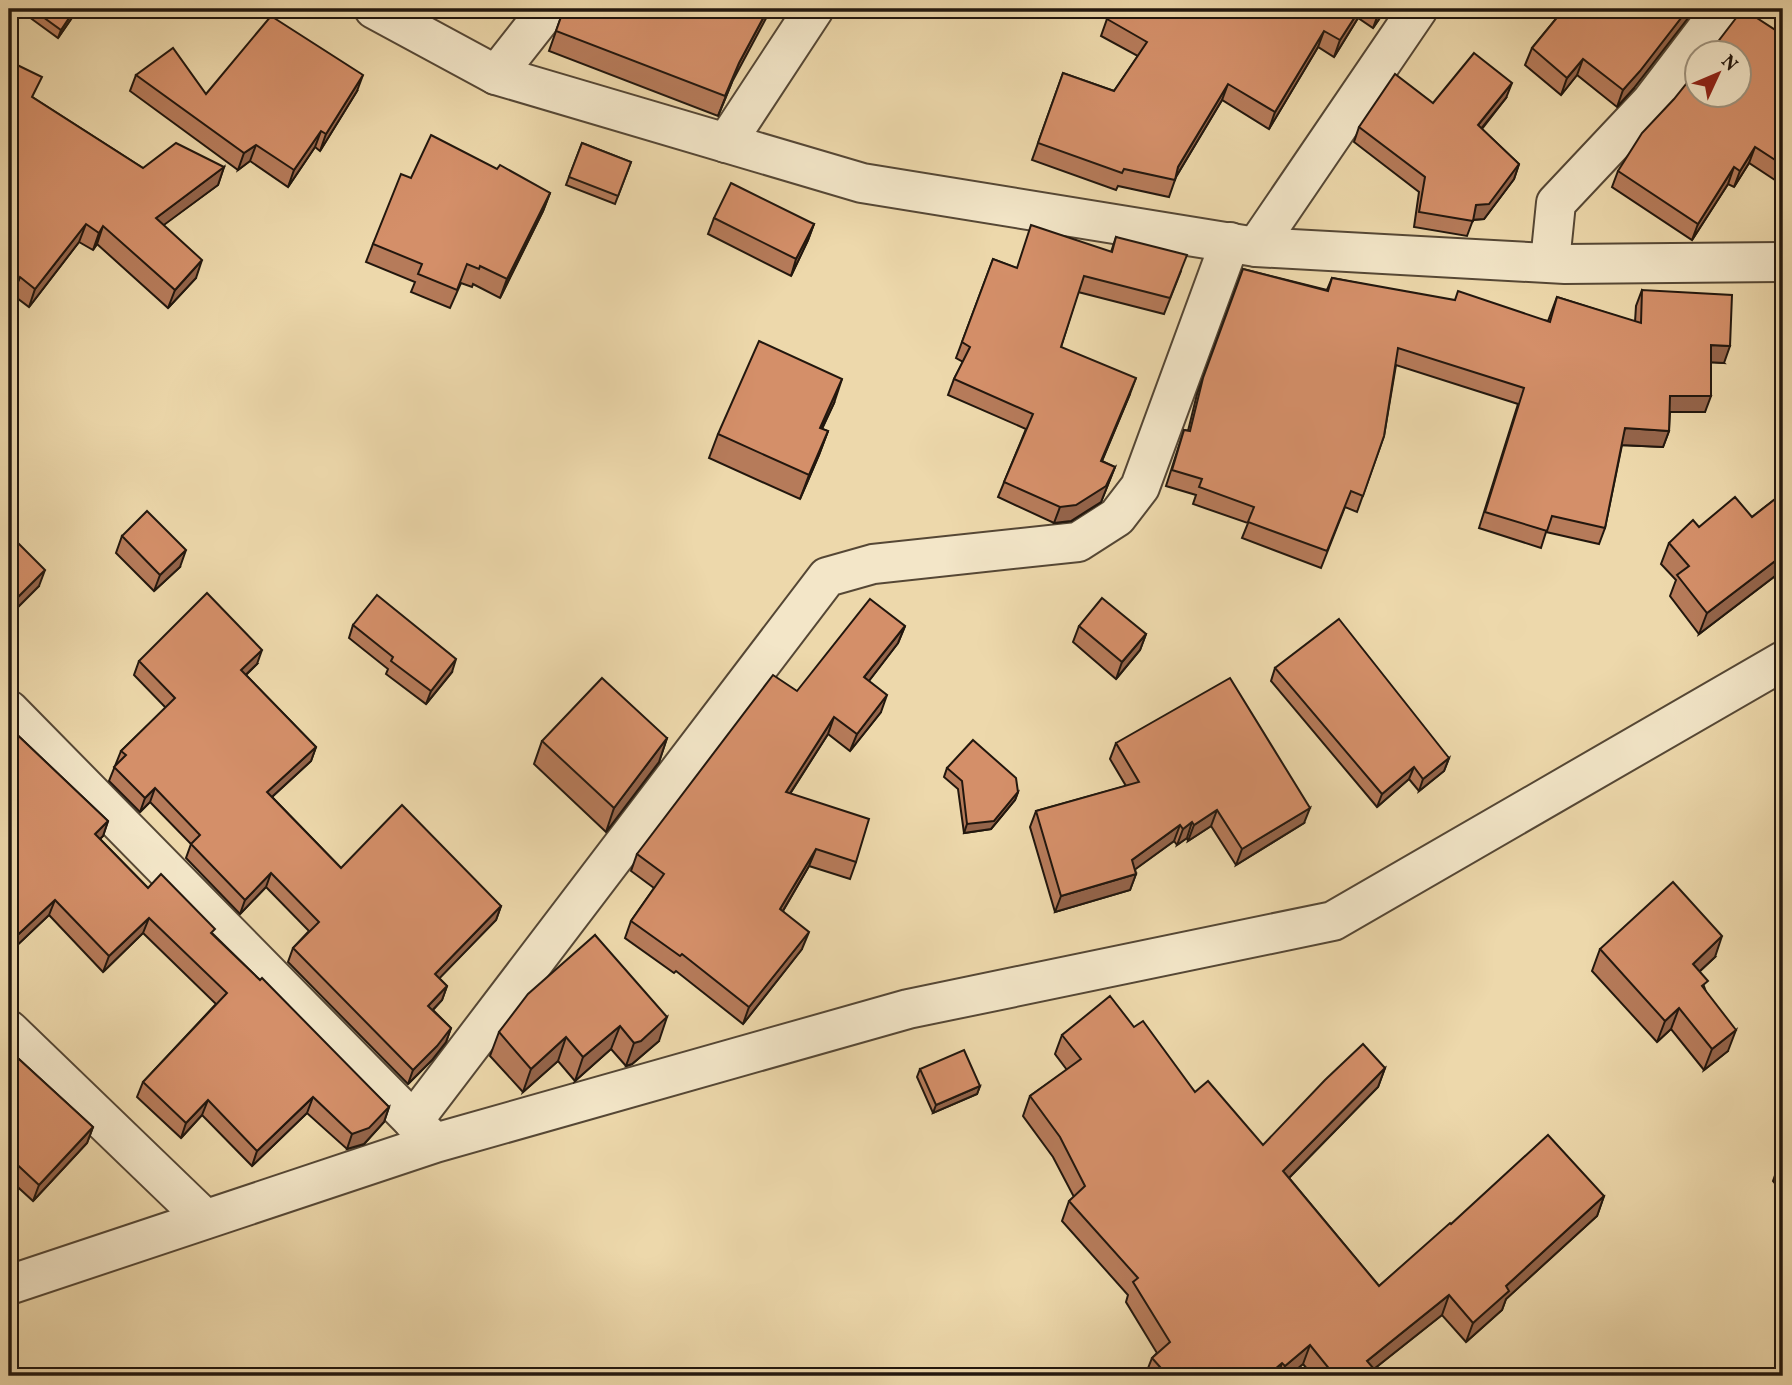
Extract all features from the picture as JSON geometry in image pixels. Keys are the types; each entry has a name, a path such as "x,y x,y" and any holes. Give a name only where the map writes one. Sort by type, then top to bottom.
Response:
{"street":[{"path":"374,9 496,75 862,183 1243,244 1550,262 1783,262"},
{"path":"496,75 548,9"},
{"path":"726,143 814,9"},
{"path":"424,1132 827,577 873,564 1078,542 1117,517 1140,487 1243,244 1418,9"},
{"path":"1550,262 1556,203 1651,102 1722,9"},
{"path":"9,1285 205,1219 424,1132 908,1009 1333,921 1783,661"},
{"path":"9,710 424,1132"},
{"path":"9,1030 205,1219"}],"building":[{"path":"32,9 75,9 61,30"},
{"path":"567,9 768,9 725,96 556,31"},
{"path":"1113,9 1360,9 1340,40 1324,31 1275,112 1228,84 1178,167 1175,180 1124,169 1122,173 1038,143 1063,73 1114,91 1147,42 1107,19"},
{"path":"1564,9 1688,9 1623,90 1583,59 1567,78 1532,48"},
{"path":"1743,9 1783,35 1783,165 1755,147 1740,171 1734,167 1698,224 1618,171 1642,133 1684,86 1684,108 1754,108 1754,38 1721,38"},
{"path":"271,16 363,75 326,134 321,131 294,170 256,145 244,153 136,75 173,48 206,94"},
{"path":"1474,53 1512,83 1478,125 1519,164 1489,204 1476,205 1473,221 1419,212 1425,177 1359,127 1395,74 1433,103"},
{"path":"9,61 42,77 32,97 143,168 176,143 224,167 156,218 202,260 175,290 103,226 99,233 86,224 35,289 20,277 9,301"},
{"path":"431,135 497,169 500,165 550,193 507,279 480,266 479,269 467,264 457,290 418,274 422,264 373,244 401,174 411,178"},
{"path":"582,143 631,162 618,196 569,177"},
{"path":"731,183 814,224 796,259 714,218"},
{"path":"1031,225 1112,252 1116,237 1187,255 1170,298 1084,276 1061,347 1136,378 1101,461 1115,467 1106,486 1076,505 1060,507 1004,482 1033,414 954,379 970,347 962,342 993,259 1017,268"},
{"path":"1243,269 1328,291 1332,278 1455,300 1458,291 1550,322 1557,297 1641,323 1642,290 1732,295 1730,346 1711,345 1711,396 1670,396 1669,431 1625,428 1605,528 1552,516 1547,531 1485,512 1524,388 1398,348 1384,436 1363,496 1351,491 1327,551 1248,522 1254,507 1199,487 1202,479 1172,470 1184,430 1190,431 1203,378"},
{"path":"759,341 842,379 820,428 828,431 809,475 718,434"},
{"path":"1783,493 1783,555 1707,613 1677,575 1689,566 1669,543 1693,520 1699,527 1735,497 1752,517"},
{"path":"147,511 186,550 160,575 122,536"},
{"path":"9,534 45,570 15,600 9,594"},
{"path":"207,593 262,650 241,670 316,747 267,792 341,868 402,805 501,906 435,974 447,986 428,1006 451,1028 413,1070 293,948 319,922 271,873 245,900 191,844 200,835 155,788 145,798 114,767 126,755 121,751 175,698 139,661"},
{"path":"377,595 456,659 431,691 391,661 393,657 353,625"},
{"path":"1102,598 1146,634 1122,662 1079,626"},
{"path":"870,599 905,626 864,677 887,695 857,734 834,717 786,792 869,819 856,862 816,849 780,909 809,932 749,1007 682,954 680,956 631,921 664,874 637,854 773,675 797,691"},
{"path":"1339,619 1449,758 1423,779 1414,767 1382,794 1275,668"},
{"path":"602,678 667,738 614,808 542,741"},
{"path":"1230,678 1310,808 1242,849 1217,810 1194,825 1192,822 1183,829 1180,825 1132,860 1136,874 1061,896 1036,811 1139,782 1116,743"},
{"path":"9,727 108,821 95,834 148,888 161,874 215,929 211,933 260,980 262,978 389,1107 369,1128 352,1134 313,1097 257,1151 208,1100 186,1123 143,1082 227,993 149,918 109,956 55,900 9,943"},
{"path":"973,740 1016,778 1018,792 994,821 967,824 962,781 947,768"},
{"path":"1673,882 1722,936 1693,964 1708,981 1702,986 1736,1030 1712,1049 1679,1008 1665,1021 1600,949"},
{"path":"595,935 667,1017 641,1041 634,1043 620,1026 583,1057 566,1037 531,1069 499,1032 528,994"},
{"path":"1110,996 1134,1027 1143,1021 1195,1092 1208,1081 1263,1145 1363,1044 1385,1068 1283,1171 1379,1286 1548,1135 1604,1196 1506,1286 1509,1291 1473,1323 1449,1295 1367,1361 1380,1376 1335,1376 1310,1345 1285,1366 1282,1363 1267,1376 1168,1376 1152,1358 1170,1342 1133,1282 1138,1278 1069,1201 1085,1186 1060,1137 1030,1096 1081,1059 1062,1035"},
{"path":"9,1050 93,1127 39,1185 9,1157"},
{"path":"964,1050 980,1086 936,1105 920,1069"}]}
